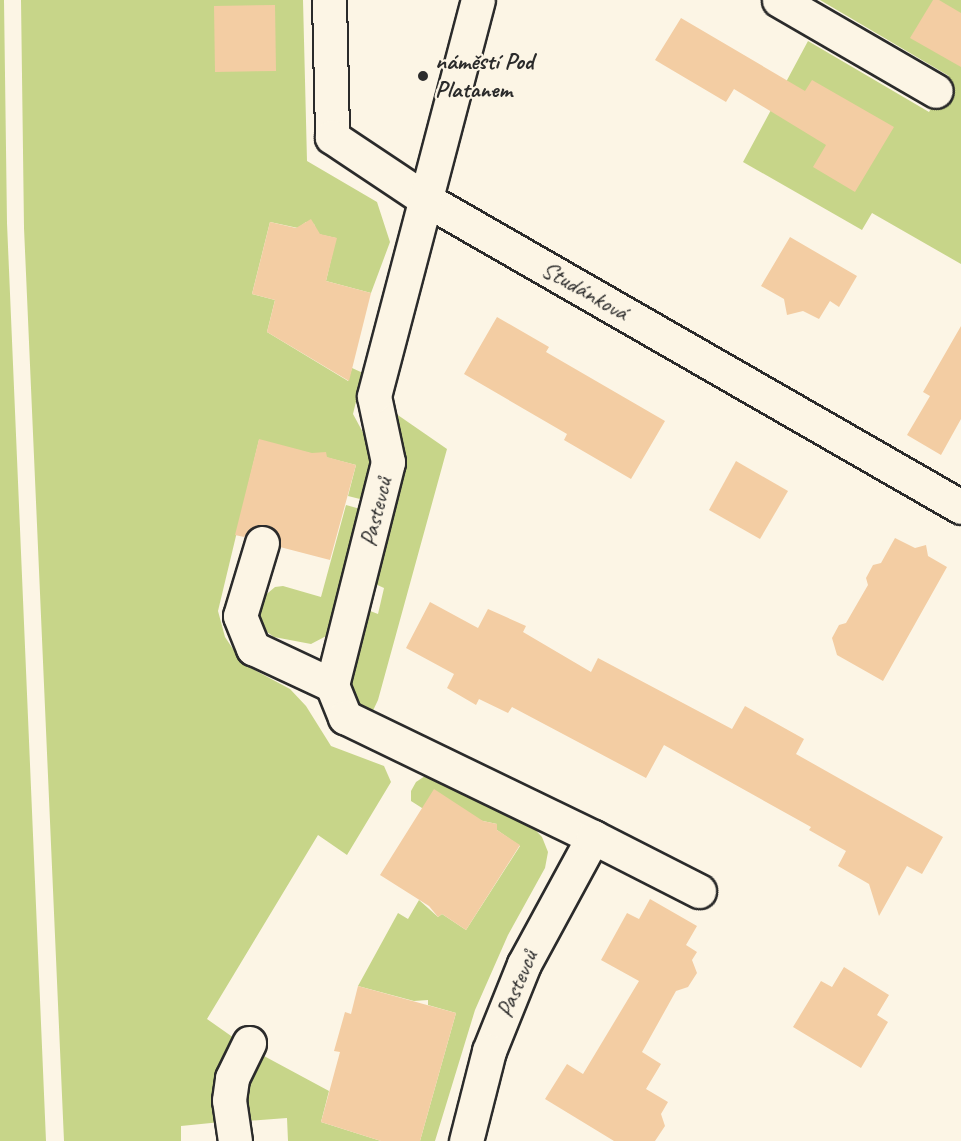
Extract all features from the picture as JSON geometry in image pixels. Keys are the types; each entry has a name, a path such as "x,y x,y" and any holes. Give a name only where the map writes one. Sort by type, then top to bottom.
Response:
{"street":[{"name":"Studánková","path":"329,0 332,137 425,199 961,507"},
{"path":"425,199 478,0"},
{"path":"778,0 936,92"},
{"name":"Pastevců","path":"332,685 388,462 374,396 425,199"},
{"path":"262,543 240,616 253,648 332,685 345,717 699,891"},
{"name":"Pastevců","path":"466,1141 489,1051 524,964 593,837"},
{"path":"235,1141 230,1100 232,1078 249,1043"}],"green space":[{"path":"0,0 4,0 7,223 46,1141 0,1141"},
{"path":"21,0 303,0 307,161 377,202 390,242 371,293 326,281 336,238 318,234 314,224 306,222 298,228 270,222 252,294 275,300 267,332 348,381 352,368 363,373 353,414 373,451 368,501 348,496 356,465 259,440 218,611 225,637 239,658 249,667 290,689 306,706 331,746 384,766 391,782 347,855 318,835 207,1019 234,1038 224,1053 229,1057 221,1122 181,1126 181,1141 64,1141 24,228"},
{"path":"820,0 961,0 961,264 872,213 862,230 743,162 808,41 929,112 949,76"},
{"path":"392,411 447,449 378,700 369,719 356,713 348,689 365,609 378,614 384,588 373,583"},
{"path":"346,505 364,510 332,633 311,644 274,637 267,632 258,614 262,598 275,587 283,586 321,597"},
{"path":"428,774 526,820 542,837 548,852 545,868 508,935 475,1010 435,1141 420,1141 456,1013 428,1005 428,1000 414,1001 358,986 398,913 408,919 419,900 438,917 442,914 466,930 520,846 497,830 497,824 422,808 411,801 411,791 416,782"},
{"path":"264,1056 329,1091 321,1122 381,1141 288,1141 287,1118 246,1121 244,1107 249,1070 254,1072"}],"building":[{"path":"933,0 939,0 961,13 961,67 910,38"},
{"path":"275,5 276,71 215,72 214,6"},
{"path":"681,18 805,91 812,80 894,127 855,192 813,167 826,145 734,89 726,102 655,60"},
{"path":"311,219 320,234 337,238 326,281 371,293 349,381 267,332 275,300 252,294 270,222 296,228"},
{"path":"790,237 857,276 839,307 830,301 819,319 803,311 787,315 784,299 761,286"},
{"path":"497,317 549,347 546,352 665,421 631,479 564,440 567,434 464,374"},
{"path":"961,326 961,419 941,455 907,435 930,396 923,392"},
{"path":"259,439 312,453 326,452 327,457 356,465 330,560 280,547 276,531 267,525 258,525 250,529 244,537 235,535"},
{"path":"736,461 788,491 760,539 709,510"},
{"path":"895,538 915,548 926,545 928,556 947,567 883,681 837,655 832,638 839,625 846,623 868,585 866,578 873,565 881,563"},
{"path":"430,602 478,628 488,609 526,626 523,632 591,672 598,658 732,729 745,706 804,739 796,754 943,837 922,874 907,866 879,916 869,884 838,866 846,851 809,830 811,827 664,745 646,778 512,707 508,713 479,699 476,705 447,688 454,674 406,648"},
{"path":"434,789 483,821 497,824 497,830 520,845 466,930 442,914 438,917 429,906 380,875"},
{"path":"650,899 697,926 686,945 697,952 692,960 697,973 688,987 676,991 642,1052 661,1064 646,1089 668,1102 661,1114 665,1126 655,1141 614,1141 545,1099 567,1064 583,1074 639,981 601,960 627,913 639,919"},
{"path":"844,967 889,995 877,1015 888,1022 861,1068 793,1027 821,981 832,987"},
{"path":"358,986 456,1013 420,1141 381,1141 321,1122 340,1052 334,1051 345,1012 351,1014"}],"place":[{"name":"náměstí Pod Platanem","path":"423,76"}]}
